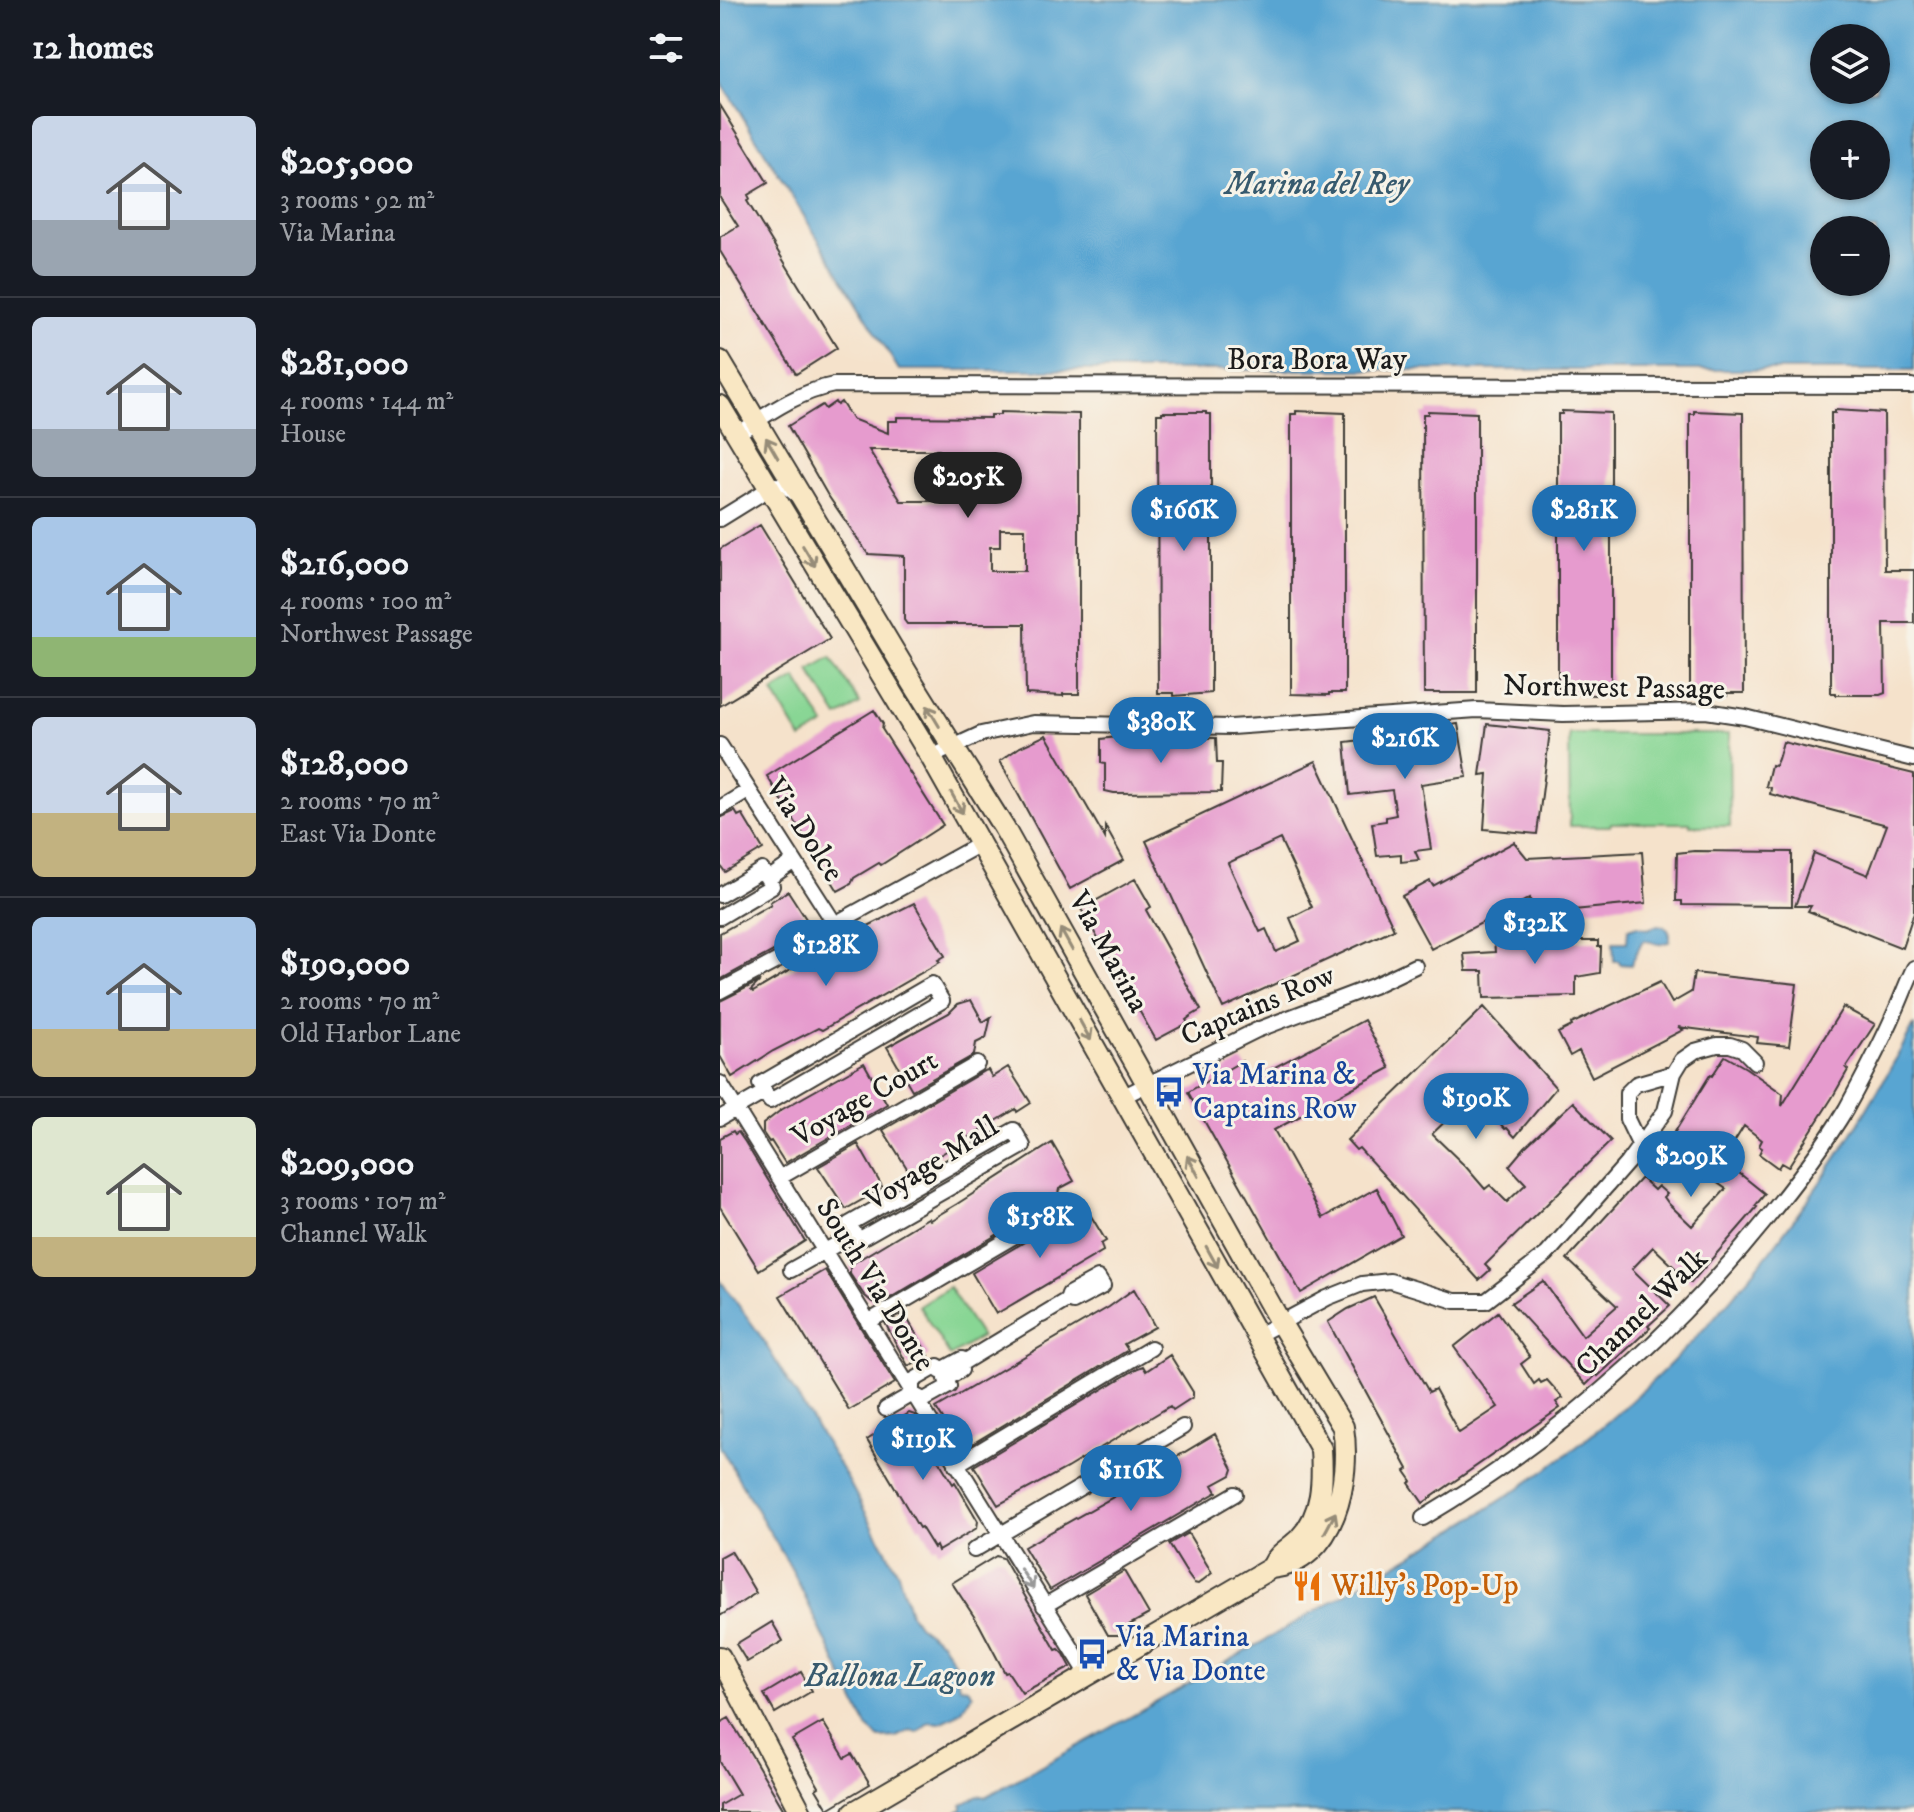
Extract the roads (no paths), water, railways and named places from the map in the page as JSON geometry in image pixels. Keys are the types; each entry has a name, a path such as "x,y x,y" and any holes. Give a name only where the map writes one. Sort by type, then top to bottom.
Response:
{"street":[{"name":"Via Marina","path":"720,361 952,748 1004,828 1280,1322 1343,1427 1347,1465 1342,1496 1329,1528 1299,1558 1282,1567 1271,1568 854,1812"},
{"name":"Bora Bora Way","path":"735,435 808,392 834,385 1912,386"},
{"name":"Via Marina","path":"720,406 931,757 1321,1449 1322,1475 1317,1511 1301,1537 1275,1559 1271,1568"},
{"path":"720,519 775,485 786,486 802,499"},
{"name":"Northwest Passage","path":"931,757 981,734 1033,723 1231,727 1477,710 1563,714 1706,711 1745,717 1914,759"},
{"name":"Via Dolce","path":"720,745 835,924 980,844"},
{"path":"720,808 748,791"},
{"path":"768,879 793,862"},
{"path":"720,895 762,870 772,886 720,917"},
{"path":"720,991 822,937 835,924"},
{"name":"Captains Row","path":"1122,1097 1257,1030 1373,986 1415,966"},
{"name":"Channel Walk","path":"1423,1518 1575,1414 1684,1315 1726,1269 1803,1173 1845,1110 1914,968"},
{"path":"932,984 942,1001 770,1101 765,1092 760,1084 932,984"},
{"path":"1256,1336 1327,1298 1362,1284 1390,1281 1455,1301 1486,1301 1547,1254 1640,1146 1665,1111 1674,1073 1682,1060 1695,1051 1717,1045 1742,1049 1755,1062"},
{"name":"Voyage Court","path":"779,1178 977,1064"},
{"path":"1640,1146 1627,1119 1627,1093 1636,1084 1674,1073"},
{"name":"South Via Donte","path":"720,1083 1089,1676"},
{"path":"720,1118 765,1092"},
{"name":"Voyage Mall","path":"1014,1130 1023,1146 858,1240 855,1234 849,1224 1014,1130"},
{"path":"868,1322 1067,1205"},
{"name":"Voyage Mall","path":"791,1270 855,1234"},
{"path":"964,1362 1067,1300"},
{"path":"956,1465 1151,1348"},
{"path":"962,1359 967,1366 946,1379 949,1386 924,1400 912,1394 912,1381 938,1366 940,1371 962,1359"},
{"path":"886,1409 912,1394"},
{"path":"974,1550 1183,1427"},
{"path":"1044,1606 1235,1494"},
{"path":"720,1657 801,1812"}],"water":[{"name":"Marina del Rey","path":"720,0 1914,0 1914,370 899,370 720,80"},
{"path":"1658,925 1668,930 1669,942 1658,944 1645,940 1631,965 1614,961 1613,942 1627,942 1628,929 1638,926 1648,929"},
{"path":"1914,1025 1914,1812 957,1812 978,1795 985,1797 1075,1748 1441,1538 1539,1474 1600,1428 1694,1340 1777,1242 1850,1136"},
{"name":"Ballona Lagoon","path":"720,1280 758,1332 847,1478 898,1573 910,1613 918,1625 942,1643 954,1662 959,1686 967,1688 972,1694 962,1710 953,1717 940,1723 929,1722 918,1732 911,1730 896,1737 880,1738 867,1727 792,1570 720,1447"}],"place":[{"name":"Via Marina & Captains Row","path":"1169,1092"},
{"name":"Willy's Pop-Up","path":"1307,1586"},
{"name":"Via Marina & Via Donte","path":"1092,1654"}]}
